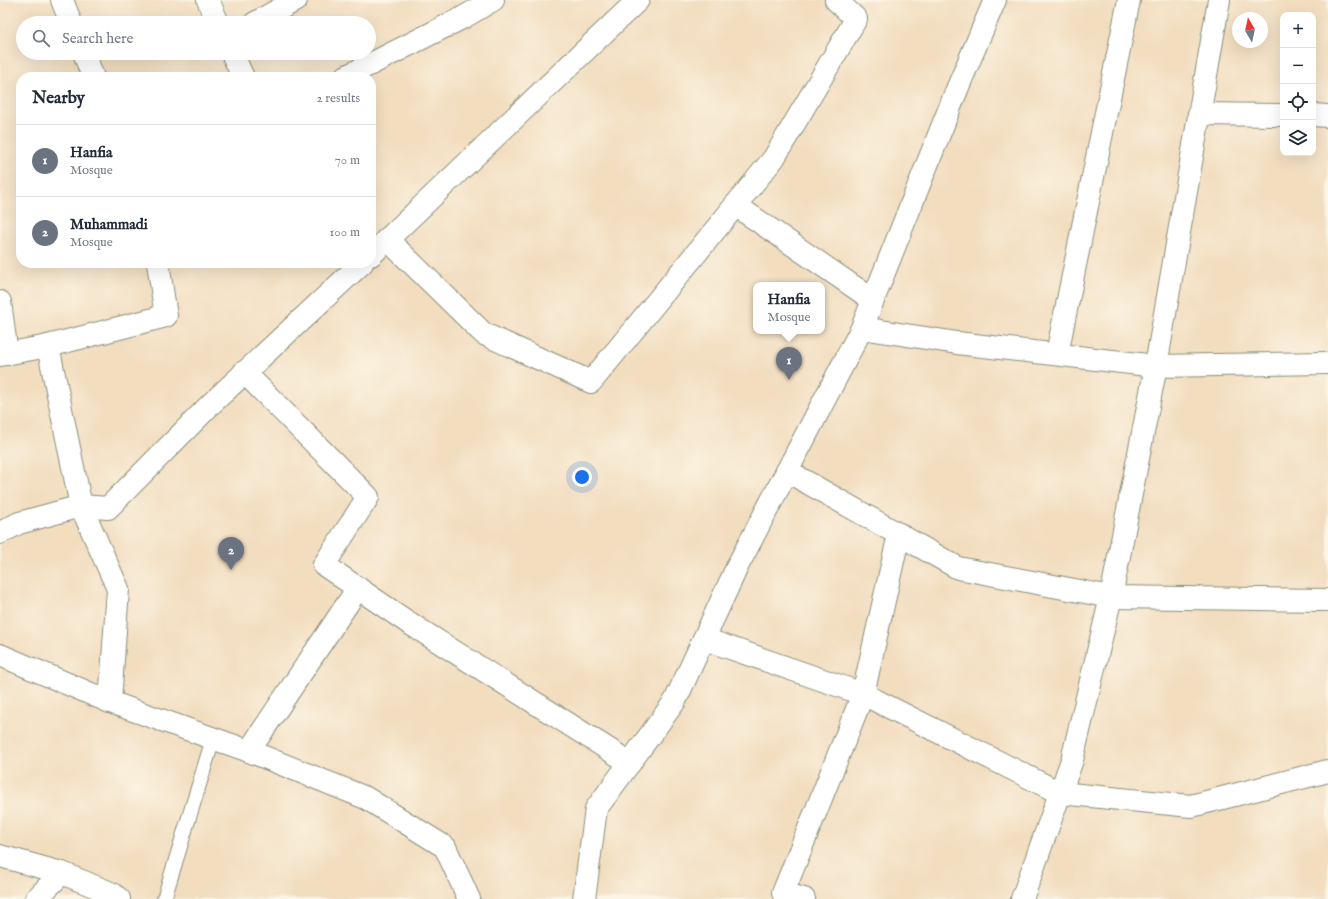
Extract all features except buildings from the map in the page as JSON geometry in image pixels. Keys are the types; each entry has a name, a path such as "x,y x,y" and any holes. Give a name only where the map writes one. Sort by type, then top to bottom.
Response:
{"street":[{"path":"62,0 68,16"},
{"path":"208,0 215,16"},
{"path":"267,16 296,0"},
{"path":"355,72 464,17 493,0"},
{"path":"376,250 638,0"},
{"path":"387,239 484,334 591,382 774,158 856,19 836,0"},
{"path":"584,899 596,809 675,701 738,565 862,328 955,95 995,0"},
{"path":"1057,354 1128,0"},
{"path":"1022,899 1072,760 1111,597 1156,366 1220,0"},
{"path":"87,60 91,72"},
{"path":"235,60 241,72"},
{"path":"1199,114 1280,115"},
{"path":"1316,116 1328,116"},
{"path":"735,205 873,300"},
{"path":"0,302 3,354 48,346 166,316 159,268"},
{"path":"0,533 19,523 81,506 108,508 244,372 357,268"},
{"path":"862,328 957,343 1156,366 1328,363"},
{"path":"48,346 81,506 118,589 110,702"},
{"path":"244,372 368,497 324,565 406,621 630,763"},
{"path":"787,471 958,568 1111,597 1328,600"},
{"path":"804,899 783,893 863,694 899,534"},
{"path":"249,751 358,588"},
{"path":"704,639 863,694 1060,793 1191,806 1328,771"},
{"path":"0,655 110,702 249,751 366,798 445,847 469,899"},
{"path":"0,856 62,873 113,894 119,899"},
{"path":"36,899 62,873"}],"lane":[{"path":"164,899 214,739"}],"place":[{"name":"Hanfia","path":"789,380"},
{"name":"Muhammadi","path":"231,570"}]}
